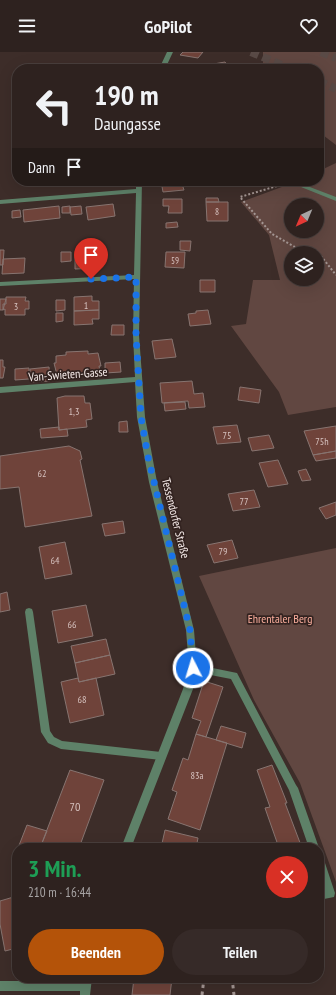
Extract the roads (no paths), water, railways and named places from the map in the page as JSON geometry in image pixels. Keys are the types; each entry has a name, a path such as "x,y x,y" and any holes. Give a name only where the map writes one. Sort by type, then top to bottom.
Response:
{"street":[{"path":"164,64 170,52"},
{"name":"Tessendorfer Straße","path":"128,843 188,689 193,668 190,630 145,445 138,379 136,277 139,186"},
{"path":"302,186 336,199"},
{"path":"0,202 139,192"},
{"path":"0,284 136,277"},
{"name":"Van-Swieten-Gasse","path":"0,390 138,379"},
{"path":"29,612 46,732 51,740 61,745 161,756"},
{"path":"193,668 234,676 293,788 312,843"},
{"path":"324,876 330,893 324,894"},
{"path":"0,986 86,986"}],"tunnel":[{"path":"251,52 279,64"},
{"path":"321,52 336,58"},
{"path":"324,83 336,89"}],"park label":[{"name":"Ehrentaler Berg","path":"280,618"}]}
